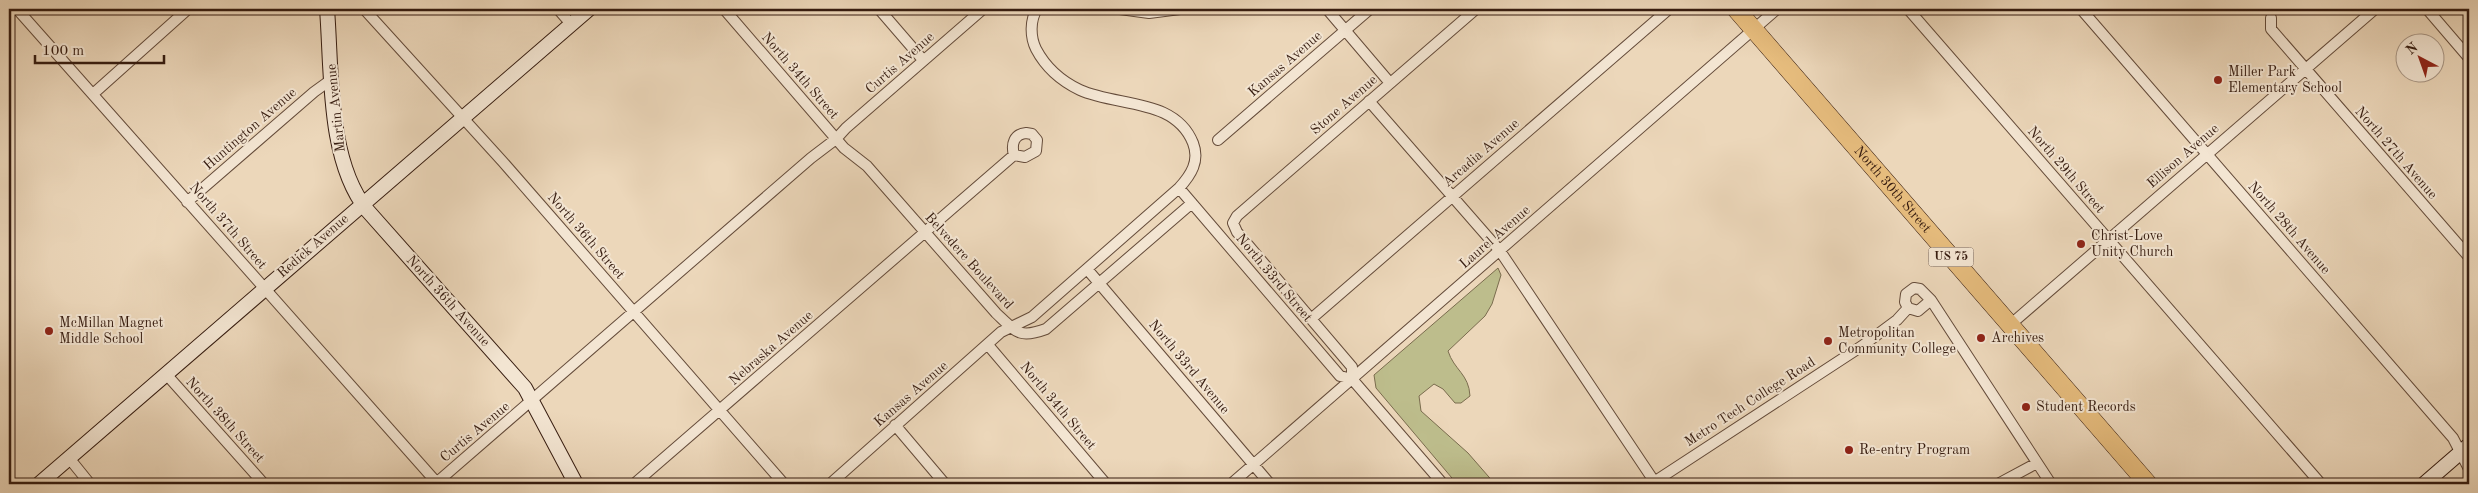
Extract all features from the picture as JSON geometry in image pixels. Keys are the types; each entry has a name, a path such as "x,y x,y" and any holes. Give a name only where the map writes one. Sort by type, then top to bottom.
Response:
{"highway":[{"name":"North 30th Street","path":"1736,9 2148,484"}],"street":[{"name":"North 37th Street","path":"17,9 436,484"},
{"path":"93,94 188,9"},
{"name":"Martin Avenue","path":"327,9 339,154 351,186 362,203"},
{"name":"North 36th Street","path":"364,9 509,170 784,484"},
{"path":"558,9 571,24"},
{"name":"Redick Avenue","path":"39,484 362,203 462,120 589,9"},
{"name":"North 34th Street","path":"724,9 836,139"},
{"path":"879,9 923,60"},
{"name":"Curtis Avenue","path":"836,139 923,60 983,9"},
{"name":"Belvedere Boulevard","path":"836,139 867,166 996,314 1011,327 1032,317 1179,188 1192,171 1196,158 1196,150 1191,137 1170,116 1082,90 1059,77 1041,58 1033,43 1032,21 1037,9"},
{"path":"1120,9 1149,13 1180,9"},
{"path":"1327,9 1390,83"},
{"name":"Kansas Avenue","path":"1218,140 1370,9"},
{"name":"Stone Avenue","path":"1233,223 1237,216 1476,9"},
{"name":"Arcadia Avenue","path":"1311,319 1670,9"},
{"name":"Laurel Avenue","path":"1231,484 1777,9"},
{"name":"North 29th Street","path":"1908,9 2320,484"},
{"name":"North 28th Avenue","path":"2081,9 2453,438 2465,449 2469,469"},
{"name":"Ellison Avenue","path":"2010,324 2375,9"},
{"path":"2427,9 2469,58"},
{"name":"North 27th Avenue","path":"2271,18 2271,29 2469,258"},
{"name":"Huntington Avenue","path":"188,202 314,92 332,79"},
{"name":"Metro Tech College Road","path":"1369,101 1500,251 1655,483 1862,346 1897,320 1908,308"},
{"path":"532,401 811,158 836,139"},
{"name":"Nebraska Avenue","path":"634,484 1014,155"},
{"name":"North 33rd Street","path":"1179,188 1340,376 1352,379 1443,484"},
{"name":"North 36th Avenue","path":"362,203 512,373 532,401 576,484"},
{"path":"1011,327 1020,334 1029,335 1046,328 1100,284 1192,203"},
{"name":"North 33rd Street","path":"1233,223 1237,232 1352,367 1352,379"},
{"name":"North 33rd Avenue","path":"1087,269 1270,484"},
{"name":"Metro Tech College Road","path":"1914,288 1920,289 1931,300 1918,311 1908,308 1905,302 1906,294 1914,288"},
{"path":"1931,300 2051,484"},
{"name":"Kansas Avenue","path":"830,484 1001,332 1011,327"},
{"name":"North 34th Street","path":"988,344 1106,484"},
{"name":"North 38th Street","path":"166,374 264,484"},
{"name":"Curtis Avenue","path":"436,484 532,401"},
{"path":"895,425 945,484"},
{"path":"2424,484 2465,449"},
{"path":"69,458 90,484"},
{"path":"1998,484 2037,464"}],"green space":[{"path":"1498,268 1501,275 1492,304 1485,316 1448,351 1467,382 1470,396 1461,403 1455,403 1443,389 1434,384 1419,396 1421,411 1468,453 1495,484 1457,484 1376,388 1374,375"}],"place":[{"name":"Miller Park Elementary School","path":"2218,80"},
{"name":"Christ-Love Unity Church","path":"2081,244"},
{"name":"McMillan Magnet Middle School","path":"49,331"},
{"name":"Archives","path":"1981,338"},
{"name":"Metropolitan Community College","path":"1828,341"},
{"name":"Student Records","path":"2026,407"},
{"name":"Re-entry Program","path":"1849,450"}]}
